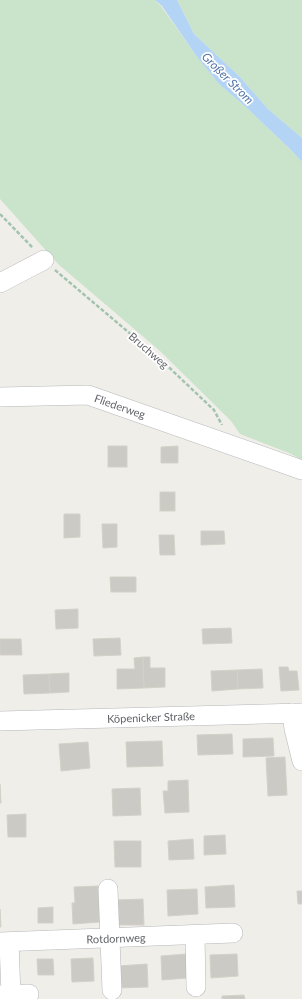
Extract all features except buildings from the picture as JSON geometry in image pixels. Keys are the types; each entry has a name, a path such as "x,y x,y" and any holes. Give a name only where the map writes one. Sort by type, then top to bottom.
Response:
{"street":[{"path":"0,282 44,260"},
{"name":"Fliederweg","path":"0,397 88,395 234,447"},
{"path":"234,447 302,470"},
{"path":"297,713 294,729 302,761"},
{"name":"Köpenicker Straße","path":"0,721 297,713"},
{"path":"108,889 112,990"},
{"name":"Rotdornweg","path":"4,942 232,933"},
{"path":"195,935 195,987"},
{"path":"4,942 13,995"}],"path":[{"name":"Bruchweg","path":"0,214 44,260 159,358 214,410 234,447"}],"green space":[{"path":"0,0 155,0 219,84 247,108 302,162 302,460 289,453 240,434 231,421 160,351 58,264 0,199"},
{"path":"177,0 302,0 302,138 268,109 239,76 194,34"}],"water":[{"name":"Großer Strom","path":"155,0 177,0 194,34 239,76 268,109 302,138 302,162 247,108 219,84 197,57 162,6"}]}
